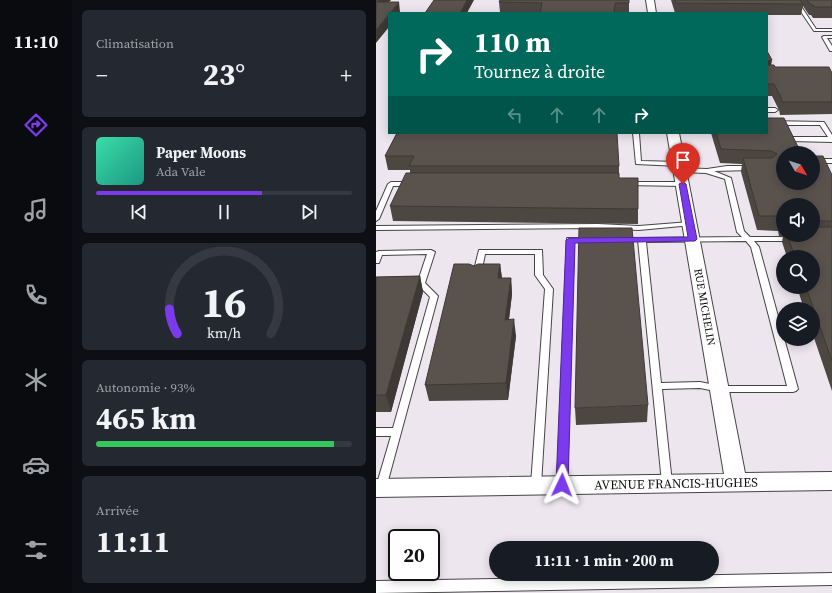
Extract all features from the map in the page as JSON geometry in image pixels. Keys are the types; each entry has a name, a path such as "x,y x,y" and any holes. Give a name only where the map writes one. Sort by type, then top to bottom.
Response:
{"street":[{"path":"650,0 652,12"},
{"name":"RUE MICHELIN","path":"674,134 736,481"},
{"name":"AVENUE FRANCIS-HUGHES","path":"378,488 736,481 832,481"}],"lane":[{"path":"795,0 815,30 832,30"},
{"path":"832,37 824,37 832,50"},
{"path":"768,110 775,110"},
{"path":"768,123 822,123 832,140"},
{"path":"636,134 638,163 681,173"},
{"path":"790,139 832,140"},
{"path":"820,160 832,161"},
{"path":"620,184 681,173 727,168 756,168"},
{"path":"657,386 700,385 720,390 794,390 755,247 742,232 728,178 707,170"},
{"path":"376,219 391,184 415,184"},
{"path":"376,228 590,226 691,231 748,239 776,239"},
{"path":"667,483 657,386 638,240 691,231"},
{"path":"562,485 570,240 594,240"},
{"path":"376,261 379,253 431,252 421,284 434,296 396,432 378,488"},
{"path":"476,278 482,252 539,252 539,276 549,289 536,485"},
{"path":"376,432 396,432"},
{"path":"376,587 832,578"}],"shaded area":[{"path":"376,0 832,0 832,593 376,593"}],"building":[{"path":"376,0 380,0 377,2 399,2 391,12 388,12 388,15 376,30"},
{"path":"434,0 467,0 461,12 426,12"},
{"path":"500,0 629,0 629,3 615,3 614,12 540,12 542,3 499,2"},
{"path":"675,0 800,0 803,4 676,3"},
{"path":"807,0 832,0 832,7 815,7"},
{"path":"768,53 772,60 768,61"},
{"path":"768,65 774,65 775,67 829,67 832,73 832,102 782,102 774,84 768,84"},
{"path":"768,118 784,118 798,146 776,146 776,153 772,151 721,149 716,134 768,134"},
{"path":"396,134 617,134 619,166 409,166 414,156 385,156"},
{"path":"776,155 776,190 820,190 820,156 823,156 832,175 832,221 820,221 820,198 776,198 776,216 759,216 743,158 772,158"},
{"path":"406,173 619,173 619,178 638,178 638,209 390,206"},
{"path":"820,227 832,227 832,361 820,327 820,302 811,302 808,294 820,294 820,250 792,250 790,242 820,242"},
{"path":"579,228 632,228 648,405 575,408"},
{"path":"454,264 469,264 474,266 478,264 500,264 498,278 511,278 505,320 514,319 506,383 425,385"},
{"path":"420,276 386,395 376,395 376,277"}],"route":[{"path":"562,485 570,240 692,239 683,184"}]}
